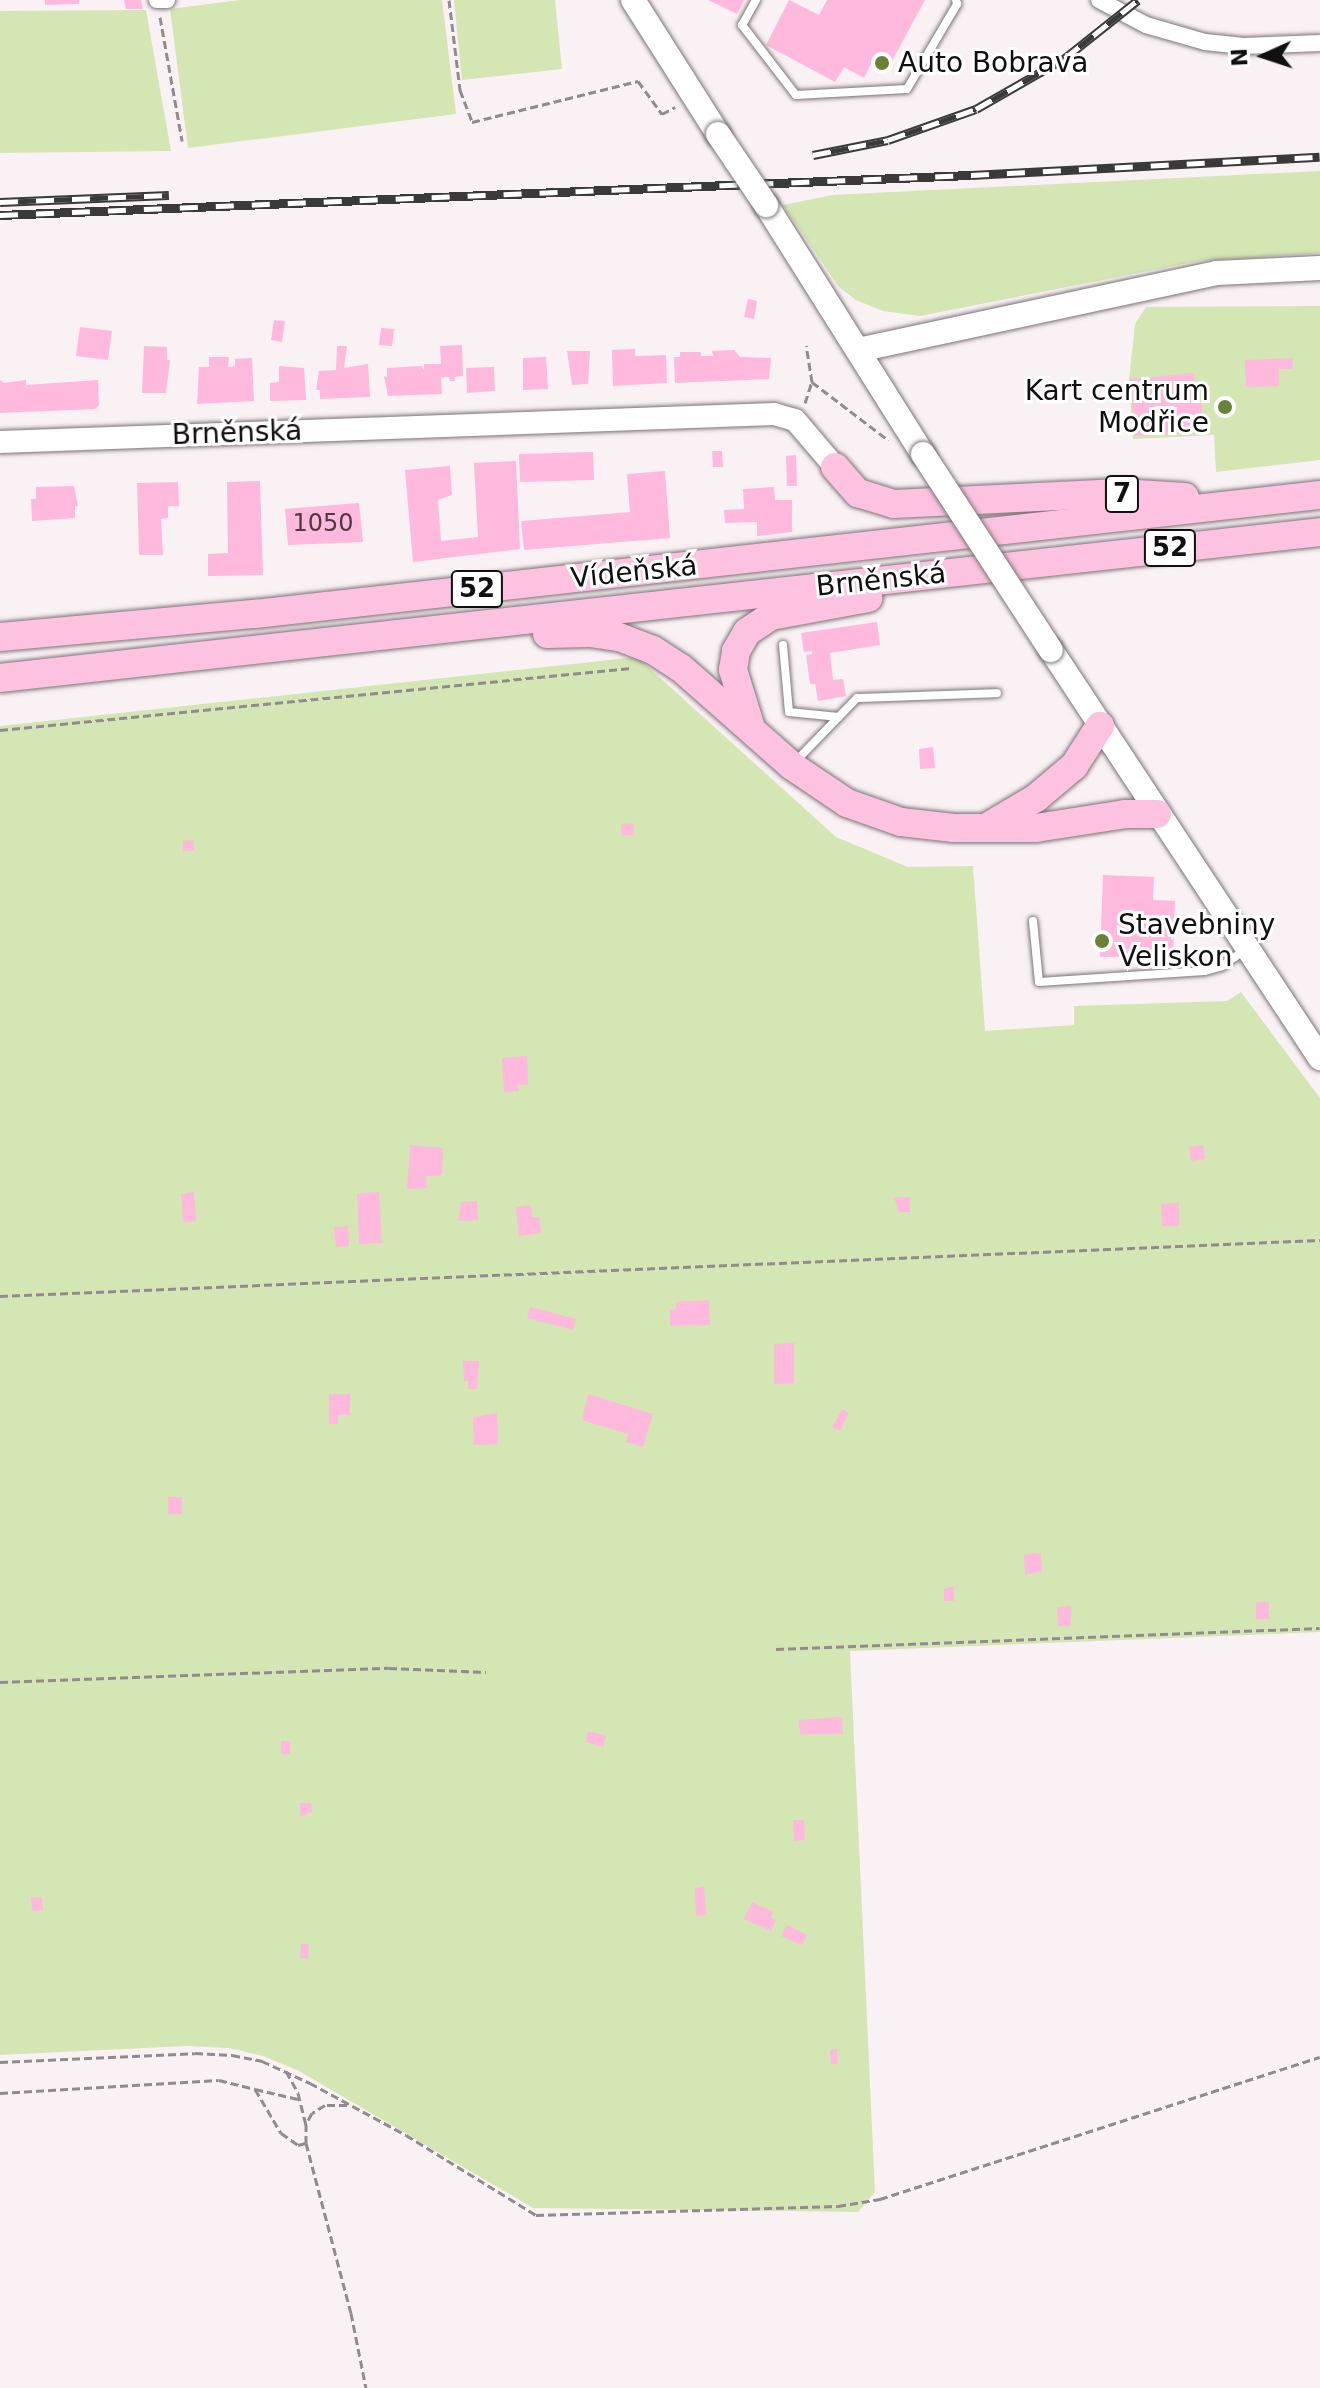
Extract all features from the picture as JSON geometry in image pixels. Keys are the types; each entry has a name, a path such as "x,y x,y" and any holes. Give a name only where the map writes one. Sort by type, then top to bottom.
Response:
{"highway":[{"name":"7","path":"835,467 858,493 894,504 1120,493 1268,501"},
{"path":"1268,501 1320,487"},
{"name":"52","path":"1268,501 1320,495"},
{"name":"Vídeňská","path":"0,637 286,610 1268,501"},
{"name":"Brněnská","path":"443,629 1320,532"},
{"path":"751,729 733,670 736,651 747,632 771,616 886,595 921,575"},
{"path":"443,629 515,637 590,633 636,642 681,668 792,766 847,803 901,822 1036,828 1125,814 1157,814"},
{"name":"52","path":"0,678 443,629"},
{"path":"986,828 1036,798 1074,766 1100,726"}],"main road":[{"path":"633,0 923,454 1320,1058"},
{"path":"858,350 1217,273 1320,268"}],"street":[{"path":"158,0 167,0"},
{"path":"1099,0 1146,25 1205,42 1244,46 1320,43"},
{"name":"Brněnská","path":"0,442 747,414 774,414 795,420"},
{"path":"795,420 835,467"}],"lane":[{"path":"756,0 742,25 796,95 907,89 957,4 956,0"},
{"path":"783,645 789,712 839,717"},
{"path":"792,766 857,698 997,693"},
{"path":"1033,921 1039,982 1205,971 1222,966 1246,949"}],"path":[{"path":"158,0 182,141"},
{"path":"449,0 460,90 472,122 638,81 662,114 674,108"},
{"path":"795,420 812,382 806,345"},
{"path":"812,382 891,442 895,440"},
{"path":"0,730 635,667"},
{"path":"0,1296 1320,1240"},
{"path":"776,1649 1320,1628"},
{"path":"0,1682 389,1668 486,1672"},
{"path":"0,2062 195,2053 232,2055 285,2070 406,2135 536,2215 838,2206 880,2199 1320,2057"},
{"path":"285,2070 300,2099 306,2124 306,2143 351,2313 366,2388"},
{"path":"0,2093 219,2080 300,2099"},
{"path":"255,2089 281,2133 298,2145 306,2143"},
{"path":"306,2124 312,2113 325,2105 347,2105"}],"green space":[{"path":"240,0 442,0 456,114 188,148 170,9"},
{"path":"454,0 555,0 562,69 462,80"},
{"path":"146,10 171,151 0,153 0,11"},
{"path":"1320,171 1320,253 1199,261 920,316 883,311 856,300 839,287 783,205 832,195"},
{"name":"Kart centrum Modřice","path":"1320,306 1320,460 1216,472 1214,435 1133,439 1129,380 1135,324 1146,307"},
{"path":"637,657 836,837 908,867 973,866 985,1031 1074,1025 1074,1006 1227,1001 1241,992 1320,1098 1320,1632 850,1651 875,2192 858,2212 533,2208 299,2071 263,2056 229,2048 186,2046 0,2055 0,726"}],"building":[{"path":"45,0 79,0 79,4 45,5"},
{"path":"124,0 141,0 143,9 126,9"},
{"path":"708,0 744,0 737,14"},
{"path":"789,0 819,15 827,0 925,0 886,72 871,64 864,78 844,67 835,82 766,45"},
{"path":"748,299 757,301 754,319 744,317"},
{"path":"274,320 285,321 282,342 271,340"},
{"path":"80,327 112,331 108,360 76,356"},
{"path":"381,328 394,329 392,346 379,345"},
{"path":"462,345 463,376 454,377 455,381 441,377 442,394 388,396 384,376 387,377 387,368 421,366 424,370 424,364 441,364 440,346"},
{"path":"144,346 167,347 167,360 170,360 166,393 142,393"},
{"path":"337,346 347,346 344,368 368,364 370,397 320,399 320,390 316,390 319,371 336,370"},
{"path":"635,349 635,356 666,355 667,383 613,386 612,350"},
{"path":"734,350 740,357 771,358 769,379 675,383 674,357 680,357 680,352 701,352 701,356 713,356 712,351"},
{"path":"567,351 590,351 588,384 572,385"},
{"path":"209,357 229,357 228,367 235,366 235,359 252,358 254,401 197,404 199,367 209,367"},
{"path":"546,357 548,389 523,390 523,358"},
{"path":"1293,358 1293,369 1279,369 1279,386 1246,387 1245,360"},
{"path":"279,366 304,368 306,400 270,401 270,383 279,382"},
{"path":"494,367 495,391 467,393 466,368"},
{"path":"1194,373 1196,403 1202,403 1203,433 1135,436 1130,379"},
{"path":"0,380 4,383 26,380 26,385 98,380 99,405 95,409 0,413"},
{"path":"712,451 722,451 723,467 713,467"},
{"path":"593,452 594,480 520,482 519,454"},
{"path":"796,455 797,486 787,486 786,456"},
{"path":"516,461 520,549 413,562 405,470 450,466 452,495 438,500 441,541 478,537 474,463"},
{"path":"665,471 670,538 524,550 521,521 630,512 627,474"},
{"path":"260,481 263,575 208,576 208,554 228,553 227,482"},
{"path":"178,482 179,506 168,506 168,518 161,519 163,555 139,555 137,483"},
{"path":"74,486 78,506 75,506 75,518 32,521 31,499 36,499 36,487"},
{"path":"774,487 775,500 792,500 792,532 757,536 757,522 725,523 724,510 744,509 743,489"},
{"path":"359,503 363,542 288,545 285,509"},
{"path":"877,622 880,645 830,653 833,680 843,679 846,696 818,701 815,684 810,684 806,655 812,654 812,651 804,652 801,633"},
{"path":"933,747 935,768 920,769 919,749"},
{"path":"633,823 634,835 622,836 621,824"},
{"path":"193,840 194,850 183,851 183,841"},
{"path":"1103,875 1154,877 1153,900 1175,901 1173,956 1100,957"},
{"path":"527,1056 528,1084 518,1085 519,1091 504,1092 502,1058"},
{"path":"410,1145 443,1148 442,1175 426,1176 427,1188 407,1189"},
{"path":"1203,1145 1205,1159 1191,1161 1189,1147"},
{"path":"194,1192 196,1221 183,1222 181,1194"},
{"path":"379,1192 382,1243 359,1244 357,1193"},
{"path":"910,1197 910,1212 899,1212 894,1198"},
{"path":"477,1201 478,1220 458,1221 461,1202"},
{"path":"1179,1203 1179,1226 1162,1226 1161,1204"},
{"path":"531,1205 532,1217 539,1217 541,1233 519,1236 516,1207"},
{"path":"348,1226 349,1246 336,1247 334,1227"},
{"path":"709,1300 710,1325 670,1326 670,1310 676,1309 676,1302"},
{"path":"530,1307 576,1319 573,1330 527,1318"},
{"path":"794,1343 794,1383 774,1384 774,1344"},
{"path":"463,1361 479,1361 477,1389 468,1389 468,1381 464,1381"},
{"path":"329,1394 350,1394 350,1415 338,1415 338,1424 329,1424"},
{"path":"588,1394 653,1414 643,1447 626,1442 628,1434 582,1420"},
{"path":"842,1409 849,1413 840,1431 832,1427"},
{"path":"497,1413 498,1444 474,1445 473,1417"},
{"path":"168,1497 182,1497 182,1514 168,1514"},
{"path":"1041,1553 1042,1571 1025,1575 1024,1554"},
{"path":"954,1587 954,1601 944,1601 944,1589"},
{"path":"1256,1602 1269,1602 1269,1619 1256,1619"},
{"path":"1071,1606 1071,1626 1058,1626 1057,1607"},
{"path":"842,1717 843,1734 800,1734 799,1720"},
{"path":"588,1731 606,1736 603,1747 586,1742"},
{"path":"281,1741 290,1741 290,1754 281,1754"},
{"path":"300,1803 311,1803 312,1812 300,1817"},
{"path":"793,1820 804,1820 805,1840 794,1841"},
{"path":"704,1887 706,1915 696,1916 695,1888"},
{"path":"42,1897 43,1910 32,1911 31,1898"},
{"path":"752,1902 773,1912 771,1918 776,1920 771,1931 744,1919"},
{"path":"787,1925 807,1935 802,1945 781,1936"},
{"path":"301,1944 309,1944 308,1959 300,1958"},
{"path":"837,2049 838,2064 831,2064 830,2050"}],"railway":[{"path":"813,155 888,140 976,109 1065,58 1138,0"},
{"path":"0,215 971,175 1320,157"},
{"path":"0,202 169,195"}],"place":[{"name":"Auto Bobrava","path":"882,63"},
{"name":"Kart centrum Modřice","path":"1225,407"},
{"name":"Stavebniny Veliskon","path":"1102,941"}]}
